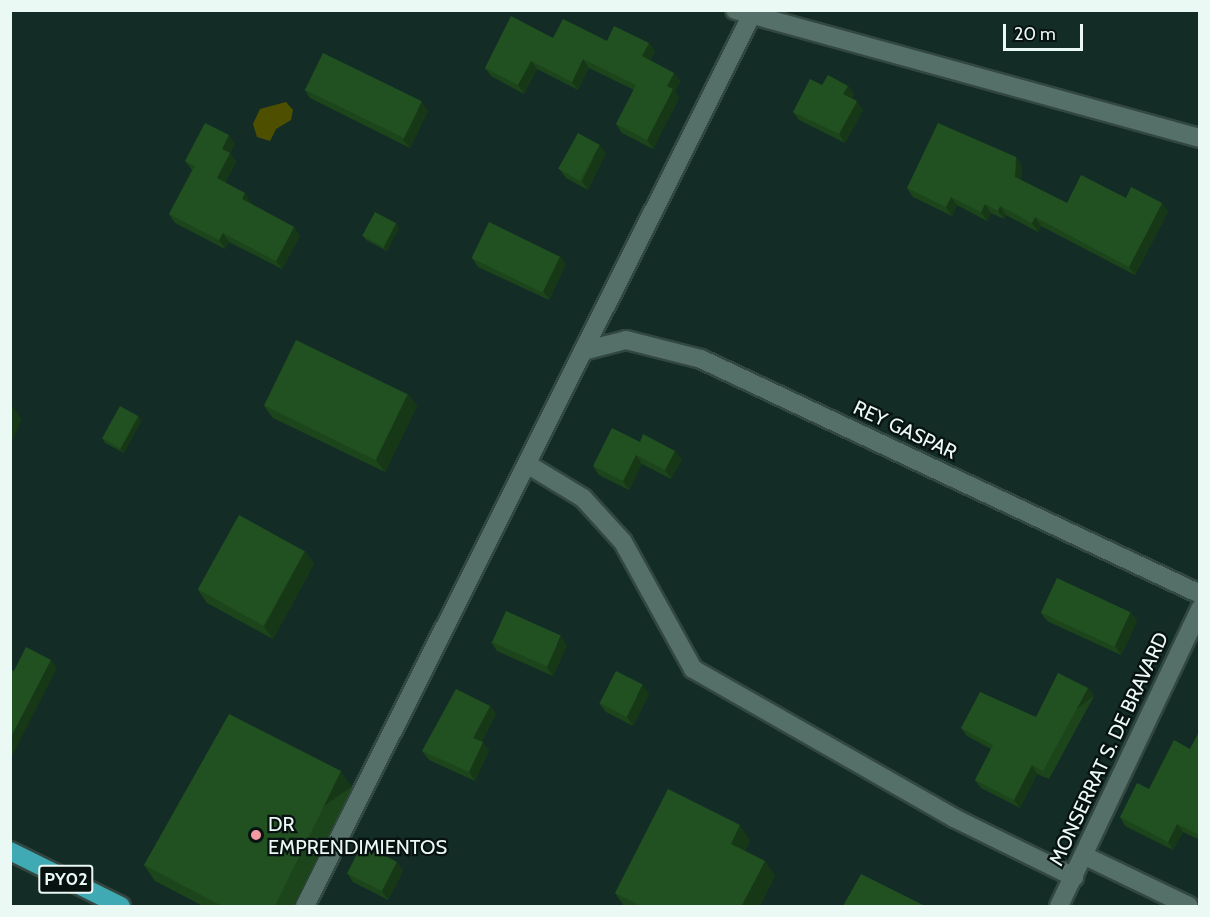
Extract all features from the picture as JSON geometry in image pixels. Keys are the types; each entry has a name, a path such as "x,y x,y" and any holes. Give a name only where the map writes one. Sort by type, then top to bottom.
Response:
{"main road":[{"name":"PY02","path":"10,851 122,906"}],"street":[{"path":"305,906 583,351 747,12 1200,138"},
{"name":"REY GASPAR","path":"583,351 626,340 701,359 1200,594"},
{"path":"527,464 583,498 623,542 693,669 944,812 1074,877"},
{"name":"MONSERRAT S. DE BRAVARD","path":"1059,906 1085,856 1200,609"},
{"path":"1085,856 1189,906"}],"shaded area":[{"path":"286,102 293,110 291,120 276,129 270,141 257,137 253,124 260,109"}],"building":[{"path":"511,16 553,38 563,19 607,41 614,26 649,43 642,56 674,73 667,86 673,89 647,140 616,124 636,85 583,59 572,82 531,61 518,85 485,68"},
{"path":"323,53 422,101 404,138 305,90"},
{"path":"828,75 848,86 843,94 857,101 839,134 793,112 810,79 822,85"},
{"path":"205,123 229,135 222,149 230,153 217,178 245,193 242,199 294,227 276,261 223,233 219,240 169,214 195,166 185,161"},
{"path":"938,123 1016,157 1015,177 1067,203 1081,175 1126,198 1131,187 1162,203 1129,267 1035,217 1032,223 1000,206 998,211 985,204 981,212 951,197 946,207 907,188"},
{"path":"578,133 600,145 580,181 558,169"},
{"path":"375,212 396,223 384,247 362,236"},
{"path":"489,222 560,257 542,293 471,258"},
{"path":"296,340 407,394 375,460 264,406"},
{"path":"120,406 138,416 120,449 102,438"},
{"path":"612,428 640,442 643,434 675,451 665,470 636,455 623,481 593,466"},
{"path":"239,515 305,551 263,626 198,589"},
{"path":"1057,578 1130,612 1114,647 1041,612"},
{"path":"506,611 561,635 547,666 492,642"},
{"path":"26,647 51,660 10,739 10,669 14,671"},
{"path":"616,671 643,685 626,717 600,703"},
{"path":"1058,673 1088,688 1043,771 1032,765 1014,800 975,780 993,745 961,728 980,692 1036,717"},
{"path":"456,689 490,706 473,738 483,742 469,772 422,751"},
{"name":"DR EMPRENDIMIENTOS","path":"229,714 341,771 275,906 222,906 144,865"},
{"path":"1200,730 1200,835 1177,824 1168,842 1120,817 1137,783 1149,789 1174,740 1190,749"},
{"path":"668,789 740,825 731,844 765,861 742,905 745,906 641,906 615,893"},
{"path":"362,844 397,862 382,891 347,873"},
{"path":"861,874 925,906 843,906"}],"place":[{"name":"DR EMPRENDIMIENTOS","path":"256,835"}]}
